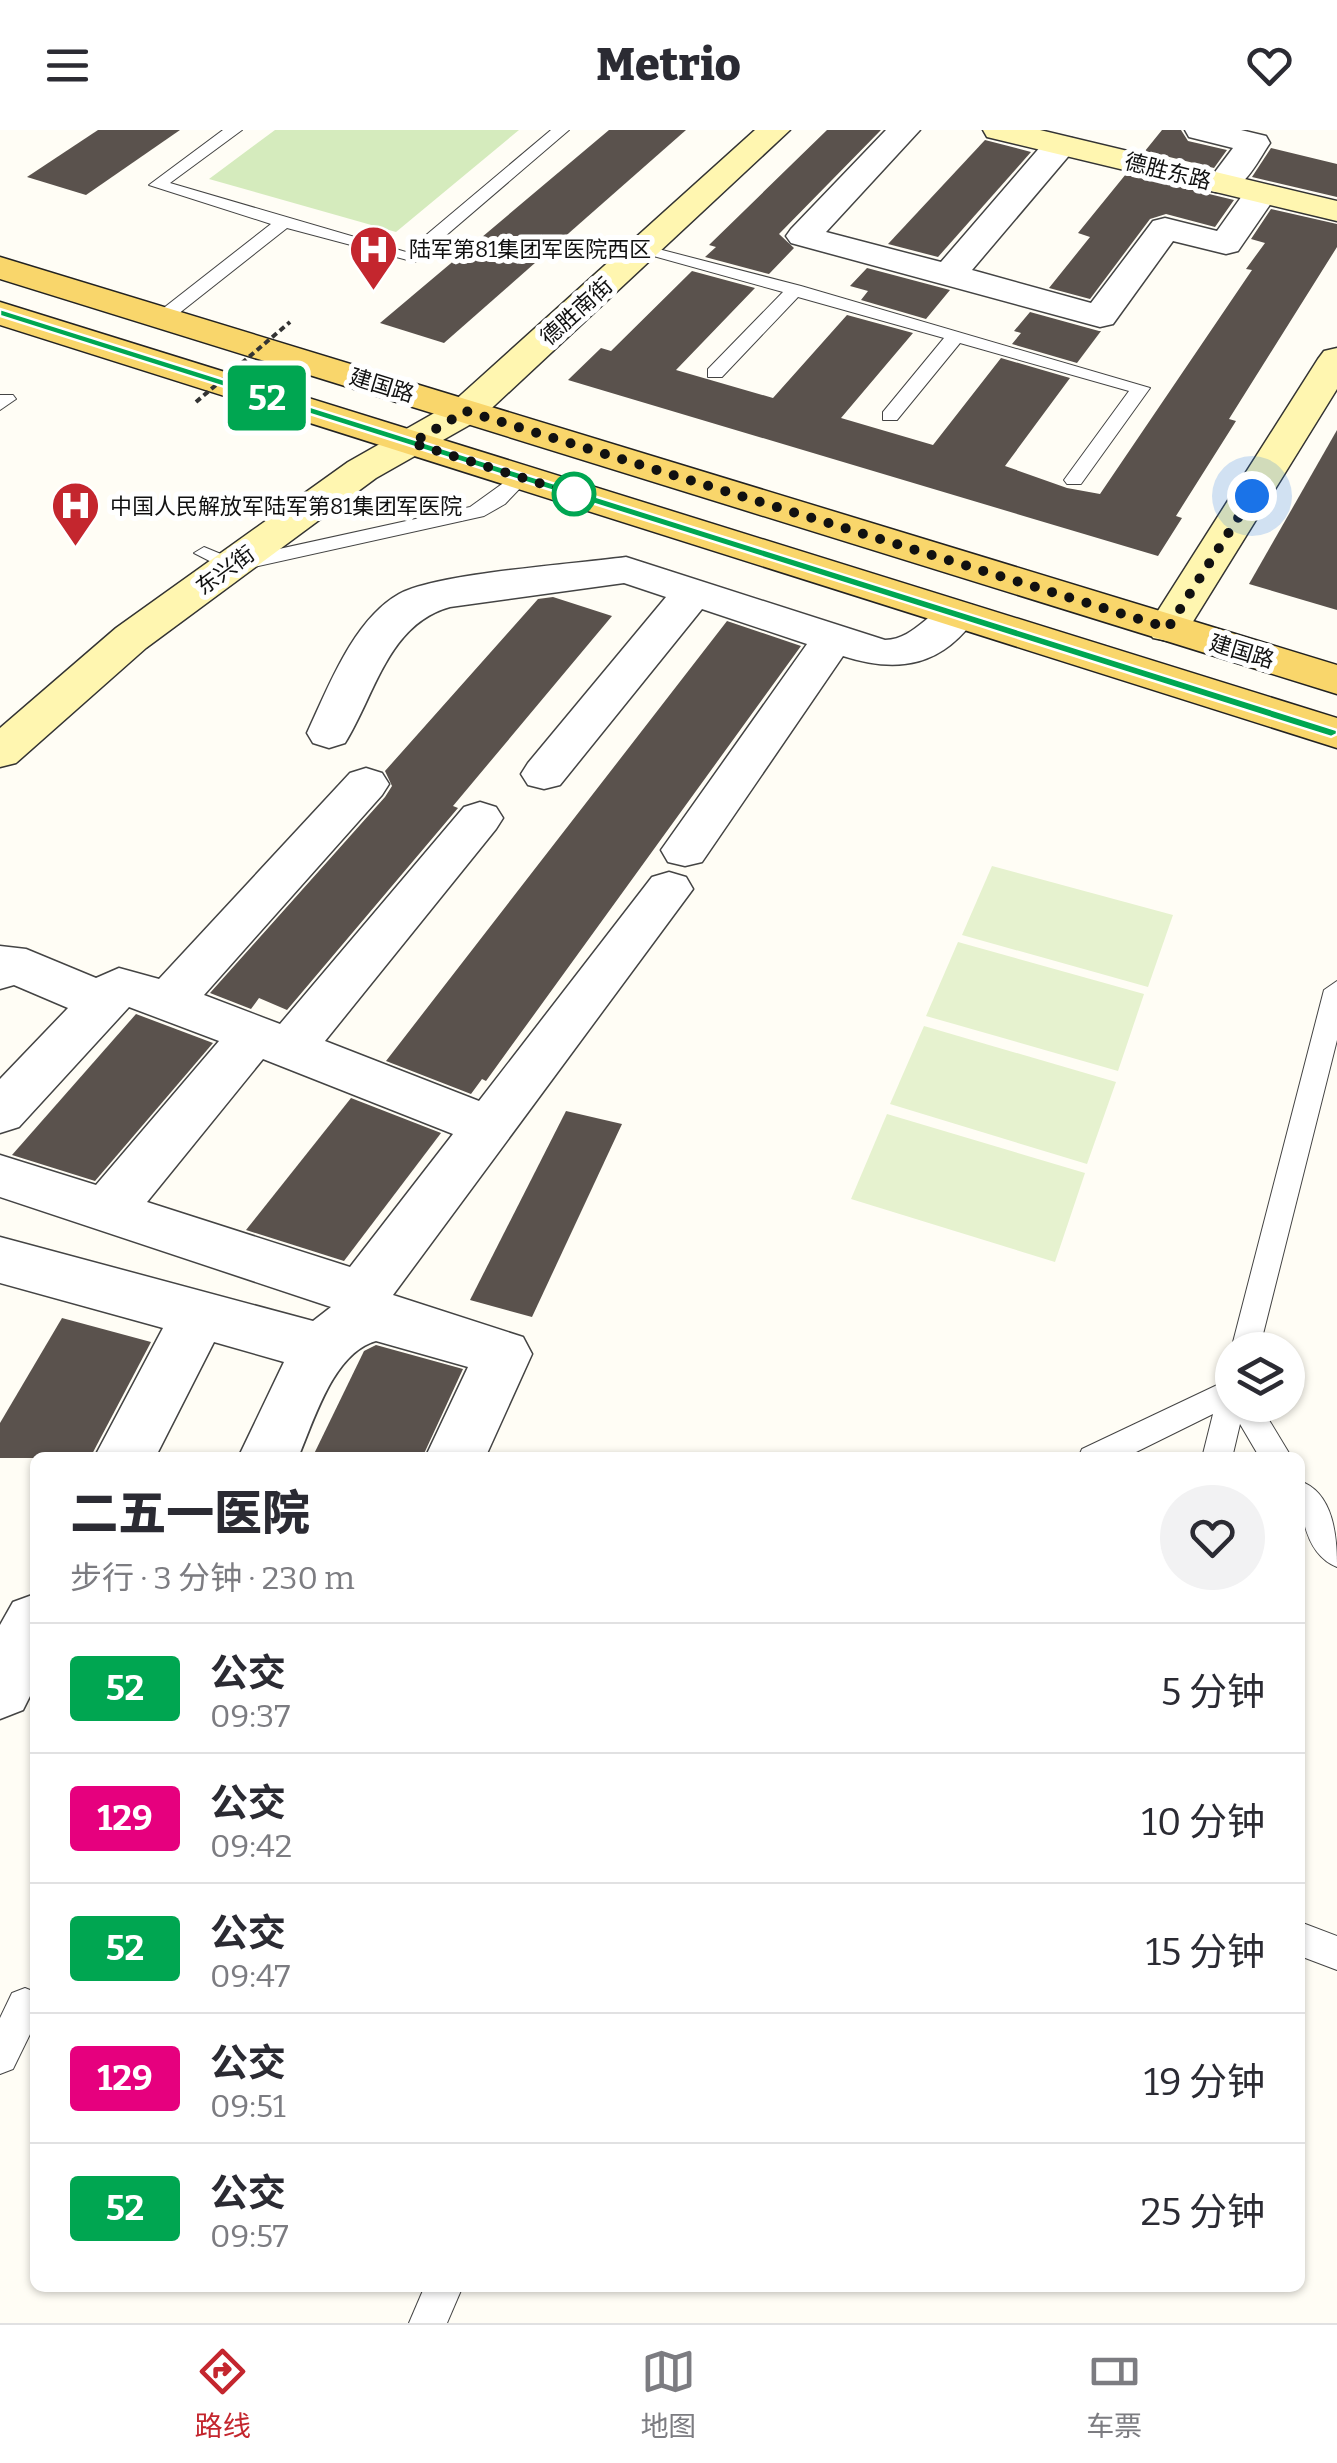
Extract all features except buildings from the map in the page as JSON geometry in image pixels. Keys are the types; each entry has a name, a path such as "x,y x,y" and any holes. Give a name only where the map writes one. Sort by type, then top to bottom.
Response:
{"main road":[{"name":"德胜南街","path":"449,406 482,366 740,130"},
{"name":"德胜南街","path":"449,406 645,248 774,130"},
{"name":"德胜东路","path":"999,130 1337,211"},
{"name":"建国路","path":"0,268 1337,680"},
{"name":"建国路","path":"0,313 1337,734"},
{"path":"1168,628 1325,400 1337,359"},
{"name":"东兴街","path":"0,712 92,633 362,470 394,437 449,406"},
{"name":"东兴街","path":"0,752 217,560"}],"street":[{"path":"904,130 803,236 1100,316 1165,228 1226,244 1261,193"},
{"path":"1222,132 1254,142 1223,184"},
{"path":"949,275 1060,145"},
{"path":"329,733 356,675 388,627 415,603 626,570 882,654 904,655 924,645 957,614"},
{"path":"544,774 693,592"},
{"path":"0,1176 362,1294 490,1127 677,869 833,638"},
{"path":"169,1001 366,784"},
{"path":"109,1209 480,818"},
{"path":"0,971 8,962 104,1002"},
{"path":"0,1113 119,986 169,1001 490,1127"},
{"path":"0,1260 323,1348"},
{"path":"127,1452 200,1314"},
{"path":"271,1452 323,1348 340,1328 378,1316 503,1354 459,1452"},
{"path":"0,1688 30,1632"}],"lane":[{"path":"234,130 157,185 409,258 561,130"},
{"path":"162,318 284,222"},
{"path":"645,248 1141,388 1074,480"},
{"path":"715,373 795,290"},
{"path":"890,416 956,336"},
{"path":"217,560 477,512 498,500 520,477"},
{"path":"1250,1332 1337,990"},
{"path":"1106,1452 1215,1402"},
{"path":"1219,1452 1226,1422"},
{"path":"1255,1422 1273,1452"},
{"path":"1305,1502 1337,1552"},
{"path":"1305,1942 1337,1953"},
{"path":"0,2056 25,2006"},
{"path":"428,2323 440,2292"}],"path":[{"path":"196,402 290,322"}],"green space":[{"path":"275,130 519,130 396,232 209,179"},
{"path":"992,866 1173,915 1148,987 962,935"},
{"path":"958,942 1144,994 1118,1071 926,1016"},
{"path":"924,1026 1116,1082 1087,1164 890,1104"},
{"path":"887,1114 1085,1173 1055,1262 851,1199"}],"bus line":[{"name":"52","path":"0,313 1337,734"}],"place":[{"name":"陆军第81集团军医院西区","path":"374,292"},
{"name":"中国人民解放军陆军第81集团军医院","path":"75,548"}],"route":[{"path":"574,494 412,443 466,411 1168,628 1252,496"}]}
